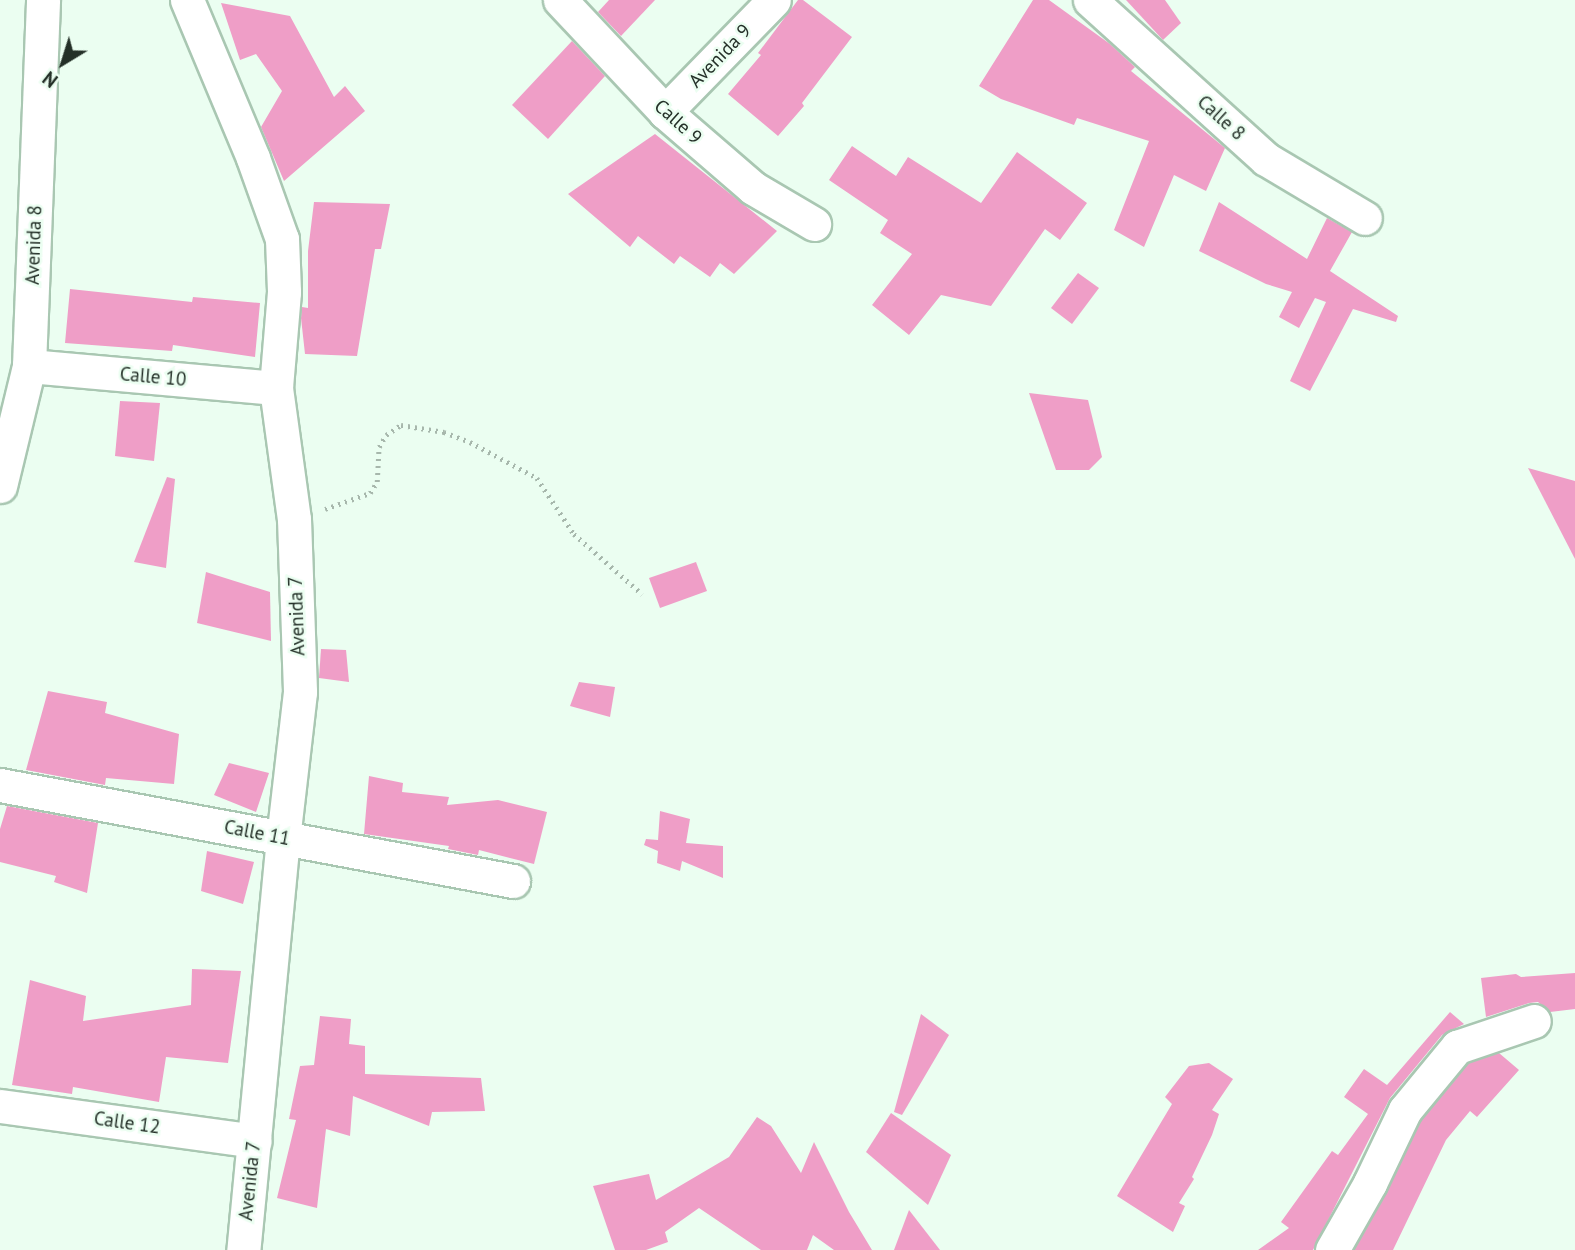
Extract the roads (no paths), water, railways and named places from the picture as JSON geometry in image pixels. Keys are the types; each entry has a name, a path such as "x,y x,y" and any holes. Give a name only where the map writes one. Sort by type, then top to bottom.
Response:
{"street":[{"name":"Avenida 8","path":"0,486 29,366 43,0"},
{"name":"Avenida 7","path":"187,0 253,158 282,239 284,292 276,387 294,519 300,692 243,1250"},
{"name":"Calle 9","path":"560,0 665,113 753,188 814,224"},
{"name":"Avenida 9","path":"665,113 774,0"},
{"name":"Calle 8","path":"1090,0 1266,159 1366,218"},
{"name":"Calle 10","path":"29,366 276,387"},
{"name":"Calle 11","path":"0,785 513,881"},
{"path":"1332,1250 1370,1183 1405,1110 1457,1047 1534,1021"},
{"name":"Calle 12","path":"0,1106 255,1141"}]}
